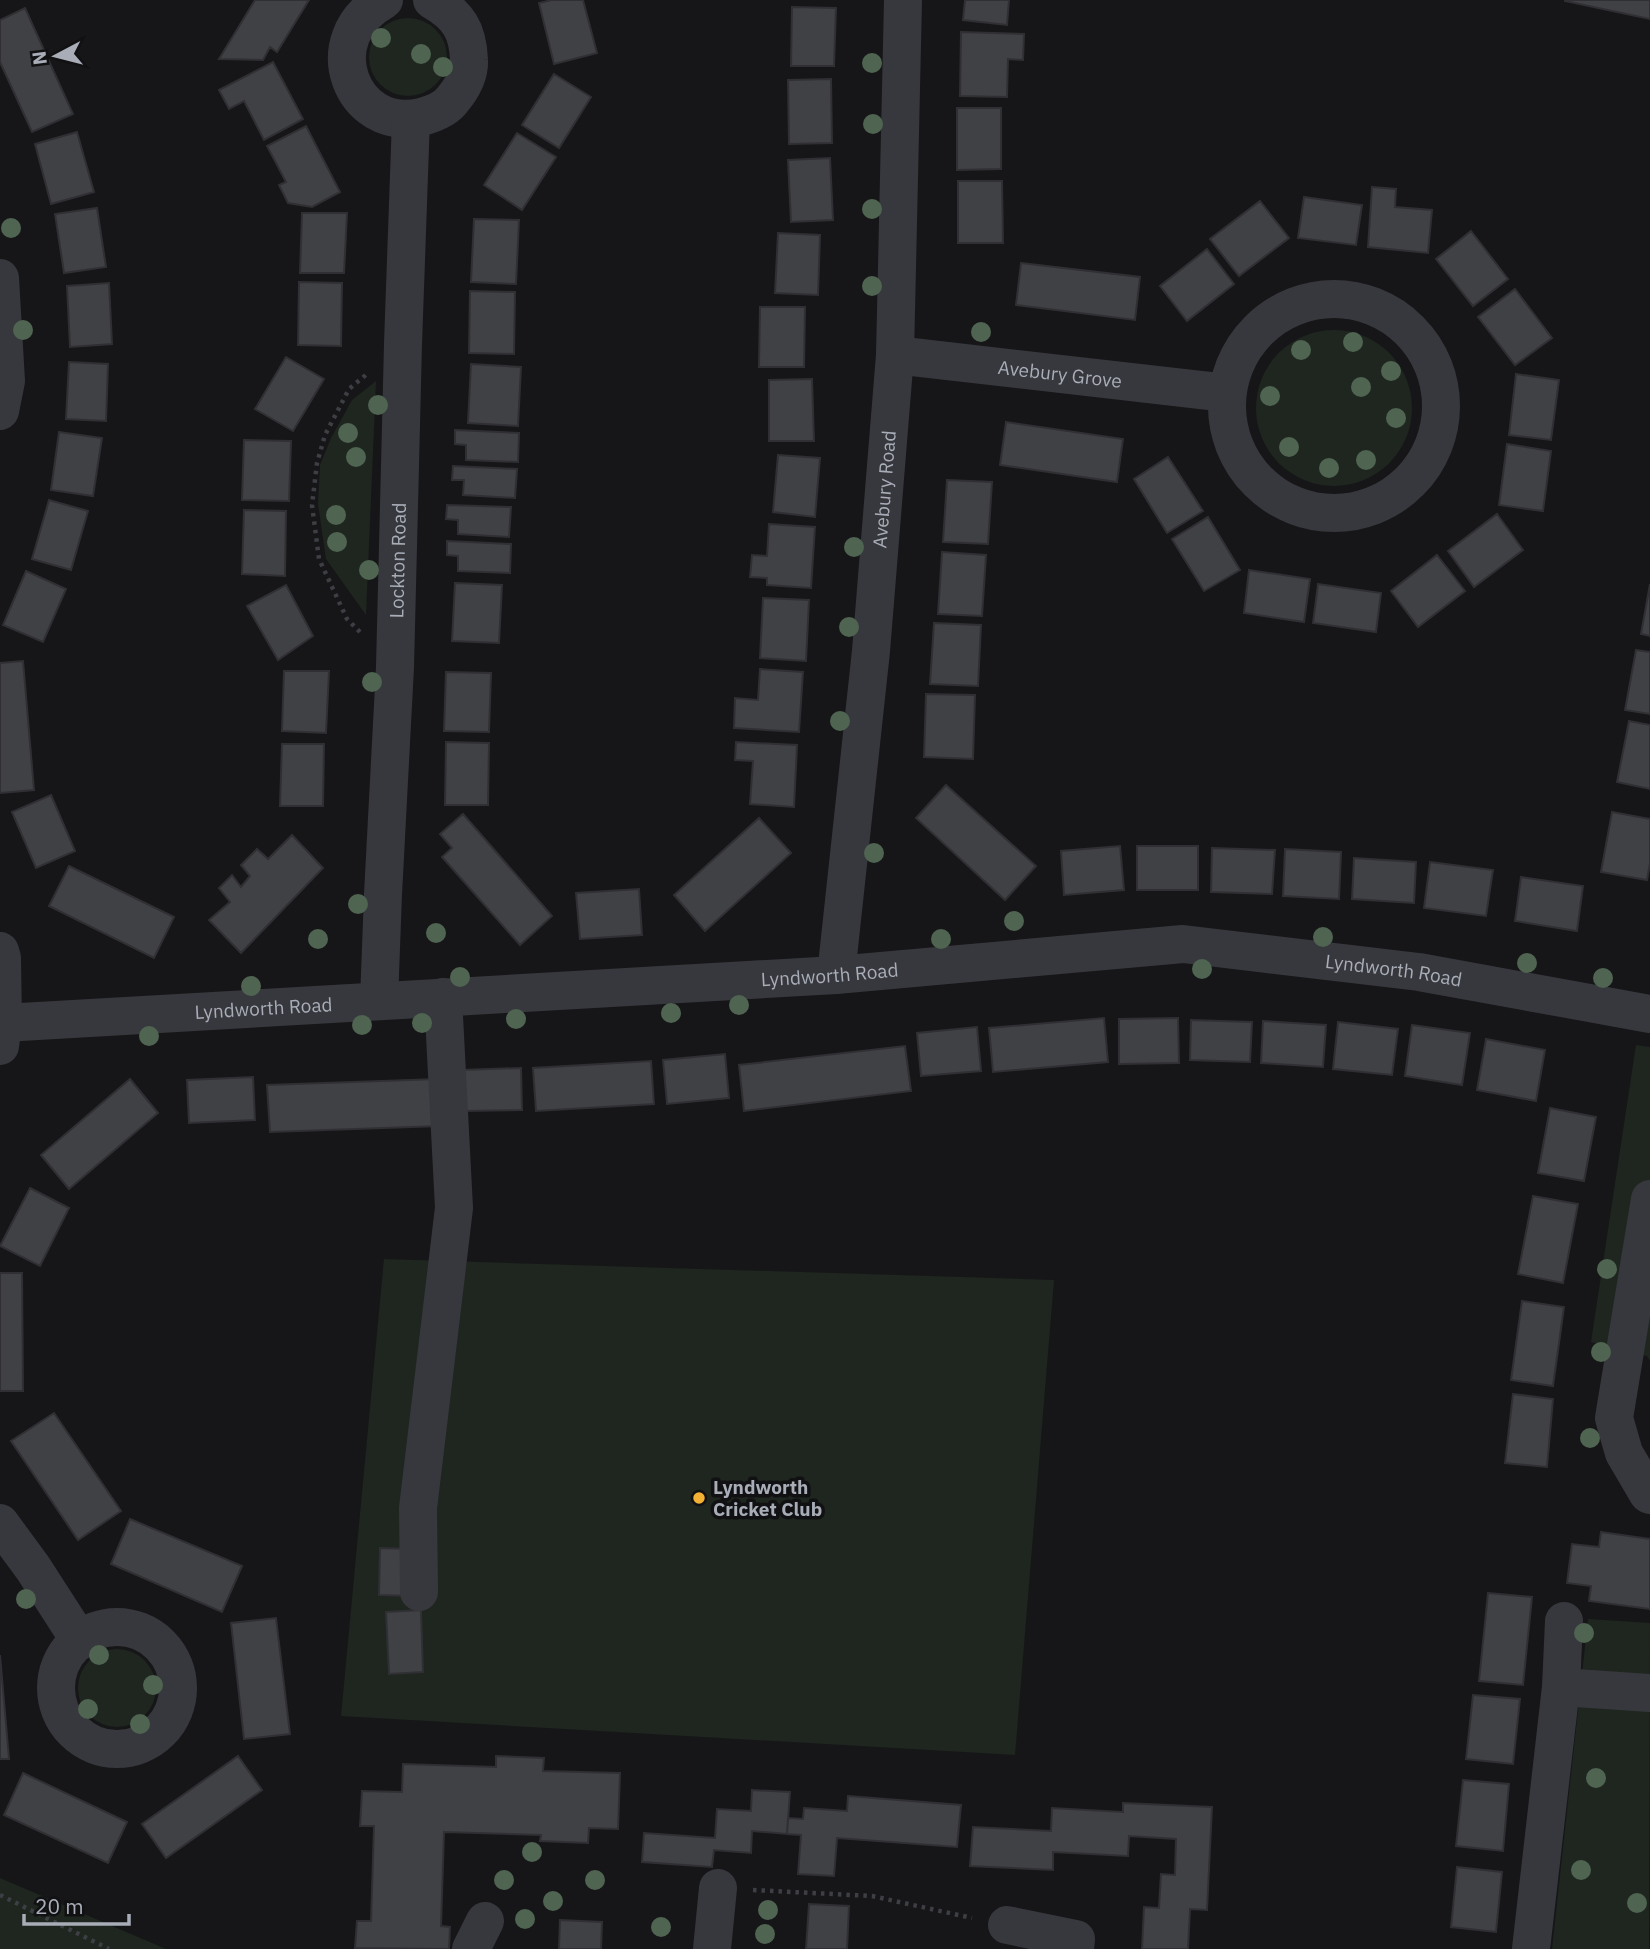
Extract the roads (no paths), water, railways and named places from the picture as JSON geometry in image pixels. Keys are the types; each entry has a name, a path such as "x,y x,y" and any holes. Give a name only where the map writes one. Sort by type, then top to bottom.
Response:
{"street":[{"path":"384,0 371,7 357,21 349,39 346,58 349,78 359,95 373,109 391,117 411,120 432,115 450,104 463,87 470,66 469,45 462,25 447,9 432,0"},
{"name":"Avebury Road","path":"836,975 872,651 895,355 903,0"},
{"name":"Lockton Road","path":"379,1001 396,667 411,120"},
{"path":"0,278 6,381 0,411"},
{"path":"1346,299 1379,308 1407,327 1427,354 1439,385 1441,419 1432,451 1413,480 1387,501 1355,512 1321,514 1288,505 1260,486 1239,459 1228,427 1227,393 1236,361 1255,333 1282,312 1313,300 1346,299"},
{"name":"Avebury Grove","path":"895,355 1227,393"},
{"name":"Lyndworth Road","path":"2,1035 379,1001 836,975 1183,944 1419,972 1650,1014"},
{"path":"0,951 2,1035"},
{"path":"419,1592 418,1508 454,1208 443,997"},
{"path":"1650,1199 1614,1418 1624,1453 1650,1495"},
{"path":"0,1523 80,1641"},
{"path":"1531,1949 1561,1687 1564,1621"},
{"path":"1561,1687 1650,1693"},
{"path":"712,1949 718,1888"},
{"path":"1007,1925 1076,1939 1075,1949"}],"place":[{"name":"Lyndworth Cricket Club","path":"699,1498"}]}
